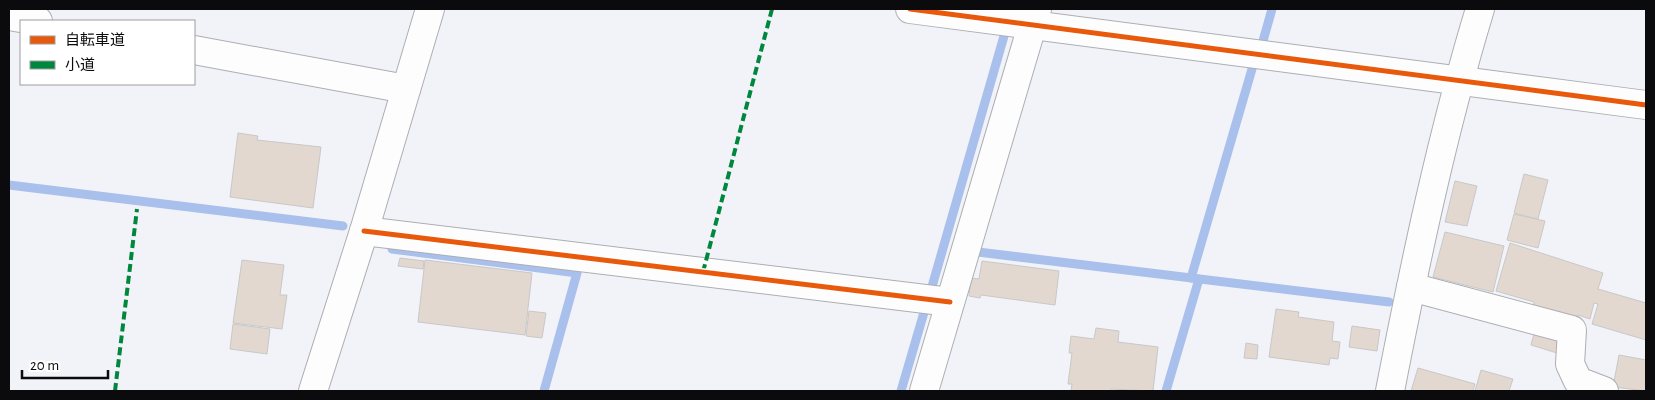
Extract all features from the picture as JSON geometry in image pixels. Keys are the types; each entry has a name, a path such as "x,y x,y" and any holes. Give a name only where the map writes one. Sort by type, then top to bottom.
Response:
{"street":[{"path":"312,391 364,231 430,9"},
{"path":"910,9 1035,16 1458,80 1646,105"},
{"path":"1390,391 1411,287 1458,80 1480,9"},
{"path":"9,16 32,20"},
{"path":"924,391 1035,16"},
{"path":"195,50 406,89"},
{"path":"364,231 950,302"},
{"path":"1411,287 1572,330 1570,364 1578,381 1604,391"}],"building":[{"path":"238,133 258,136 257,140 321,147 313,208 230,197"},
{"path":"1524,174 1548,180 1538,219 1514,213"},
{"path":"1455,181 1477,186 1467,226 1445,222"},
{"path":"1514,214 1545,221 1538,248 1507,240"},
{"path":"1445,232 1504,246 1493,292 1433,277"},
{"path":"1510,243 1603,273 1598,289 1646,303 1646,340 1592,324 1598,304 1594,303 1590,319 1578,315 1577,321 1533,308 1534,302 1496,291"},
{"path":"400,258 424,261 423,269 398,266"},
{"path":"242,260 284,265 280,295 287,295 282,329 233,323"},
{"path":"425,260 532,273 525,335 418,322"},
{"path":"982,261 1059,271 1055,305 981,295 980,298 969,296 971,278 979,279"},
{"path":"1276,309 1299,312 1298,317 1334,322 1332,341 1340,342 1338,359 1330,358 1329,365 1269,357"},
{"path":"529,311 546,313 542,338 526,336"},
{"path":"233,324 270,329 267,354 230,349"},
{"path":"1352,326 1380,330 1377,351 1349,347"},
{"path":"1096,328 1119,331 1118,342 1158,347 1153,391 1111,389 1111,391 1071,391 1072,384 1068,384 1072,353 1069,353 1071,336 1094,339"},
{"path":"1535,330 1562,337 1557,353 1531,345"},
{"path":"1246,343 1258,345 1257,359 1244,358"},
{"path":"1619,355 1646,360 1646,391 1613,387"},
{"path":"1418,368 1475,384 1473,391 1411,391"},
{"path":"1481,370 1513,379 1509,391 1475,391"}],"waterway":[{"path":"1263,41 1272,9"},
{"path":"931,290 1004,36"},
{"path":"1191,278 1252,69"},
{"path":"9,185 343,226"},
{"path":"392,249 577,273 544,391"},
{"path":"978,252 1389,302"},
{"path":"1166,391 1199,279"},
{"path":"901,391 925,309"}],"marked path":[{"path":"703,272 772,9"},
{"path":"115,391 137,209"}],"cycle path":[{"path":"910,9 1646,105"},
{"path":"364,231 950,302"}]}
